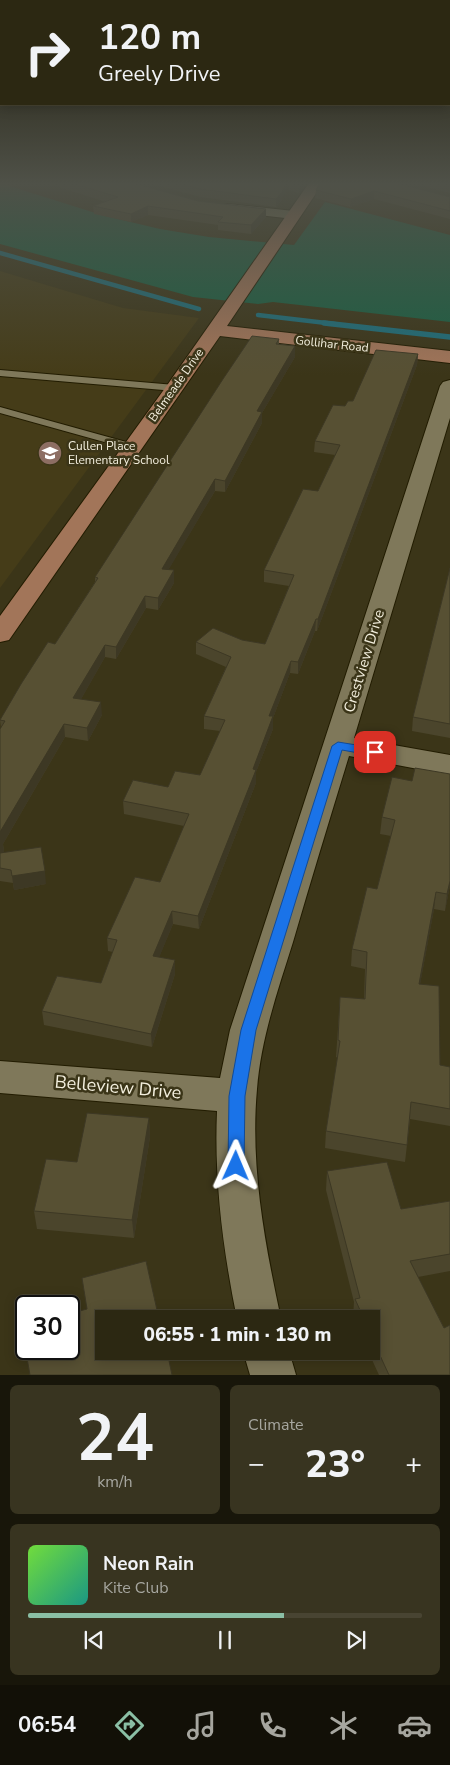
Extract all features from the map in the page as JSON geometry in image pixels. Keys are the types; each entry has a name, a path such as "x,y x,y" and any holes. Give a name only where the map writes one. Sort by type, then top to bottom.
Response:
{"street":[{"name":"Belmeade Drive","path":"0,634 175,388 272,247"},
{"name":"Gollihar Road","path":"214,330 450,357"},
{"name":"Crestview Drive","path":"257,1310 245,1251 237,1175 237,1096 248,1030 450,386"},
{"path":"338,746 450,765"},
{"name":"Belleview Drive","path":"0,1077 237,1096"},
{"path":"269,1360 273,1375"}],"lane":[{"path":"0,373 175,388"},
{"path":"0,410 133,447"}],"shaded area":[{"name":"Cullen Place Elementary School","path":"0,271 123,308 199,318 0,588"}],"green space":[{"path":"12,247 450,247 450,322 273,302 258,304 193,297"}],"building":[{"path":"252,336 279,339 276,344 295,346 257,411 262,412 225,481 215,479 162,569 174,570 158,598 145,596 116,647 105,645 73,698 101,702 87,728 64,724 0,832 0,729 5,721 0,720 48,642 55,644 98,578 95,577"},
{"path":"376,350 418,354 318,619 316,619 298,662 291,661 269,716 273,716 253,769 256,770 198,916 172,911 153,956 175,960 151,1034 42,1011 57,976 101,983 117,940 107,938 135,877 160,882 189,814 123,801 133,780 168,787 175,771 200,775 225,720 204,716 231,657 196,642 213,628 242,640 265,644 294,575 264,570 303,489 318,491 340,445 315,441 333,405 345,406 348,401 353,401"},
{"path":"450,568 450,724 413,717"},
{"path":"415,768 450,774 450,881 447,894 436,892 419,984 439,986 440,1065 450,1067 450,1109 411,1102 407,1145 326,1131 340,1041 338,1040 340,997 365,999 367,952 352,949 367,887 377,889 395,820 382,817 392,777 412,781"},
{"path":"41,847 45,871 12,876 11,870 0,868 0,853"},
{"path":"87,1113 149,1118 132,1220 34,1211 46,1159 77,1162"},
{"path":"387,1162 401,1209 450,1201 450,1254 410,1261 444,1328 450,1325 450,1375 389,1375 380,1356 380,1310 360,1310 355,1299 360,1298 327,1171"},
{"path":"146,1261 157,1310 95,1310 95,1360 169,1360 172,1375 30,1375 27,1360 80,1360 80,1311 87,1309 82,1278"}],"waterway":[{"path":"0,253 199,309"},
{"path":"258,315 335,324"},
{"path":"324,323 450,337"}],"place":[{"name":"Cullen Place Elementary School","path":"50,453"}],"route":[{"path":"236,1166 237,1096 248,1030 338,746 375,752"}]}
